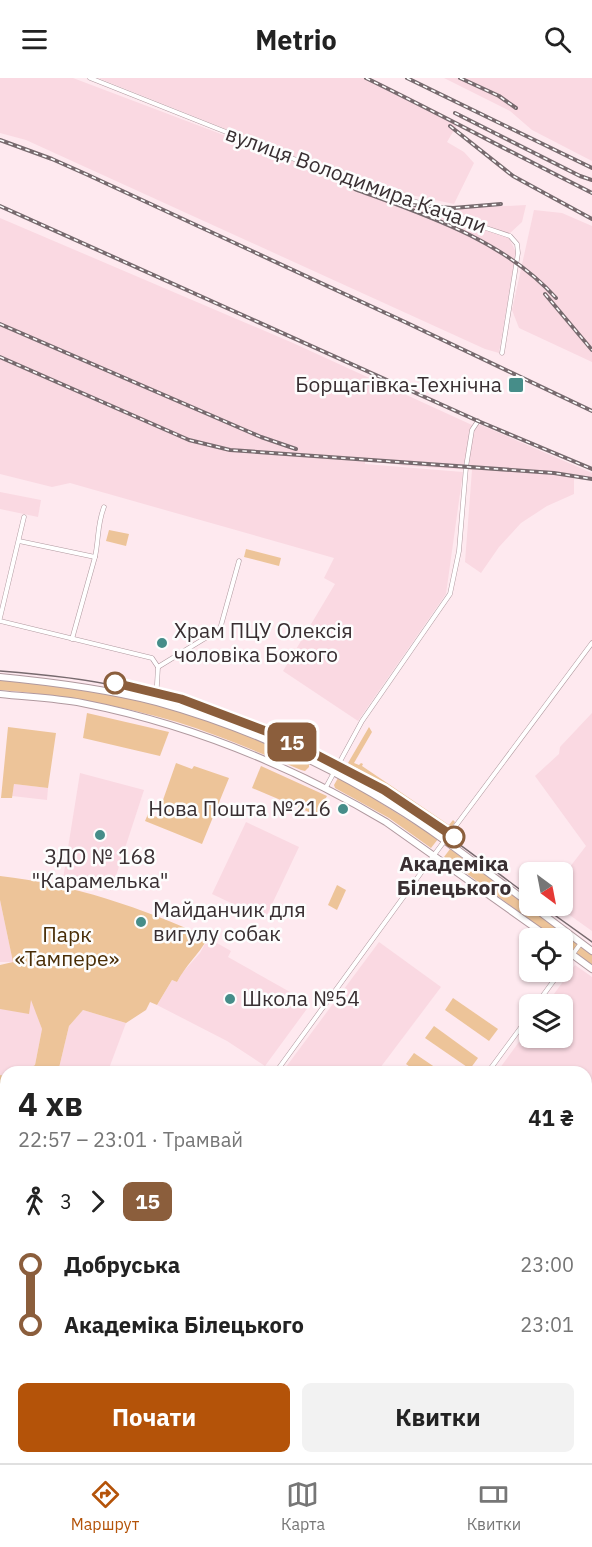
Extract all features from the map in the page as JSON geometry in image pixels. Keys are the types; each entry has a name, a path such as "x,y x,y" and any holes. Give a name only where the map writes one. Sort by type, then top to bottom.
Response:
{"main road":[{"path":"0,677 45,681 156,702 249,734 333,771 395,807 519,896"},
{"path":"0,694 82,703 168,724 244,751 364,809 434,855 536,928"},
{"path":"545,916 592,951"},
{"path":"573,955 592,969"}],"street":[{"name":"вулиця Володимира Качали","path":"90,78 367,188 451,212 471,223 510,236 516,244 518,253 502,353"},
{"path":"325,789 362,721 450,594 459,551 466,467 472,430 478,421"},
{"path":"72,639 98,545 98,522 104,507"},
{"path":"24,518 0,620 152,658 158,667 156,702"},
{"path":"19,541 95,557"},
{"path":"158,667 220,629 239,561"},
{"path":"280,1066 592,643"},
{"path":"573,955 581,943"},
{"path":"492,1066 519,1030"}],"shaded area":[{"path":"0,78 73,78 366,189 429,210 526,205 522,222 509,234 516,252 499,353 485,349 26,140 0,133"},
{"path":"98,78 364,78 457,125 447,142 464,152 474,163 454,204 368,186"},
{"path":"444,78 592,78 592,161 532,130 510,111"},
{"path":"534,210 562,213 592,226 592,362 519,328 512,310"},
{"path":"0,218 293,343 472,425 481,425 592,473 592,479 574,476 574,494 547,506 521,523 499,547 481,573 465,562 472,470 405,466 365,459 365,464 463,472 446,594 358,721 283,671 335,584 324,578 334,558 70,483 52,487 0,474"},
{"path":"0,492 41,500 38,517 0,509"},
{"path":"592,713 592,931 571,916 573,916 573,863 586,846 535,776 559,754 560,747"},
{"name":"ЗДО № 168 \"Карамелька\"","path":"80,773 144,790 111,891 63,879"},
{"path":"14,784 48,788 47,800 12,796"},
{"path":"246,822 299,847 265,919 212,894"},
{"path":"0,900 13,962 0,962"},
{"name":"Школа №54","path":"208,938 231,951 228,957 290,992 309,1006 265,1066 227,1041 157,1005 172,980 177,982 200,953"},
{"path":"379,942 441,987 382,1066 287,1066"},
{"path":"575,965 592,977 592,1066 501,1066 519,1042 519,1048 573,1048 573,994 554,994 563,982 573,982"},
{"path":"0,996 32,1000 42,1029 35,1065 0,1066"},
{"path":"83,1010 126,1023 110,1066 59,1066 69,1026"}],"green space":[{"path":"109,530 129,534 126,546 106,541"},
{"path":"246,549 281,558 279,566 244,557"},
{"path":"0,680 91,691 159,706 246,735 309,763 309,767 305,771 301,770 239,744 155,716 89,702 0,690"},
{"path":"87,713 169,732 160,756 83,738"},
{"path":"8,727 56,733 48,788 14,784 12,798 1,798"},
{"path":"369,727 372,732 354,763 363,764 362,766 449,825 453,820 455,822 450,829 399,793 348,763"},
{"path":"176,763 192,769 194,766 229,778 202,844 145,821 148,814 157,817"},
{"path":"261,766 327,796 316,815 252,788"},
{"path":"338,778 438,839 431,848 389,818 335,788 334,785"},
{"path":"450,849 519,900 519,912 444,857"},
{"name":"Парк «Тампере»","path":"0,876 27,880 80,891 133,907 208,938 177,982 172,980 157,1005 150,1002 146,1010 126,1023 83,1010 69,1026 59,1066 33,1066 42,1029 31,1000 29,1014 0,1009 0,965 13,962 0,900"},
{"path":"337,885 346,890 337,910 328,905"},
{"path":"525,916 541,916 558,928 541,928"},
{"path":"573,939 592,953 592,965 573,951"},
{"path":"453,998 498,1029 489,1041 445,1010"},
{"path":"434,1026 478,1058 472,1066 466,1066 425,1038"},
{"path":"414,1053 433,1066 409,1066 406,1064"}],"tram line":[{"path":"0,671 61,677 121,687 188,706 255,730 320,759 400,804 457,842 519,889"},
{"name":"15","path":"115,683 181,699 284,738 384,790 454,837"},
{"path":"556,916 592,942"}],"railway":[{"path":"366,78 592,193"},
{"path":"407,78 592,168"},
{"path":"460,78 499,96 516,108"},
{"path":"455,113 592,180"},
{"path":"450,126 513,176 592,219"},
{"path":"0,140 88,175 592,411"},
{"path":"355,189 436,220 488,245 513,260 556,298"},
{"path":"411,205 453,208 501,204"},
{"path":"0,206 478,421 592,469"},
{"path":"545,294 592,350"},
{"path":"0,324 261,437 296,449"},
{"path":"0,357 189,440 230,450 554,473 592,479"}],"place":[{"name":"Борщагівка-Технічна","path":"516,385"},
{"name":"Храм ПЦУ Олексія чоловіка Божого","path":"162,643"},
{"name":"Нова Пошта №216","path":"343,809"},
{"name":"ЗДО № 168 \"Карамелька\"","path":"100,835"},
{"name":"Академіка Білецького","path":"454,837"},
{"name":"Майданчик для вигулу собак","path":"141,922"},
{"name":"Школа №54","path":"230,999"}]}
